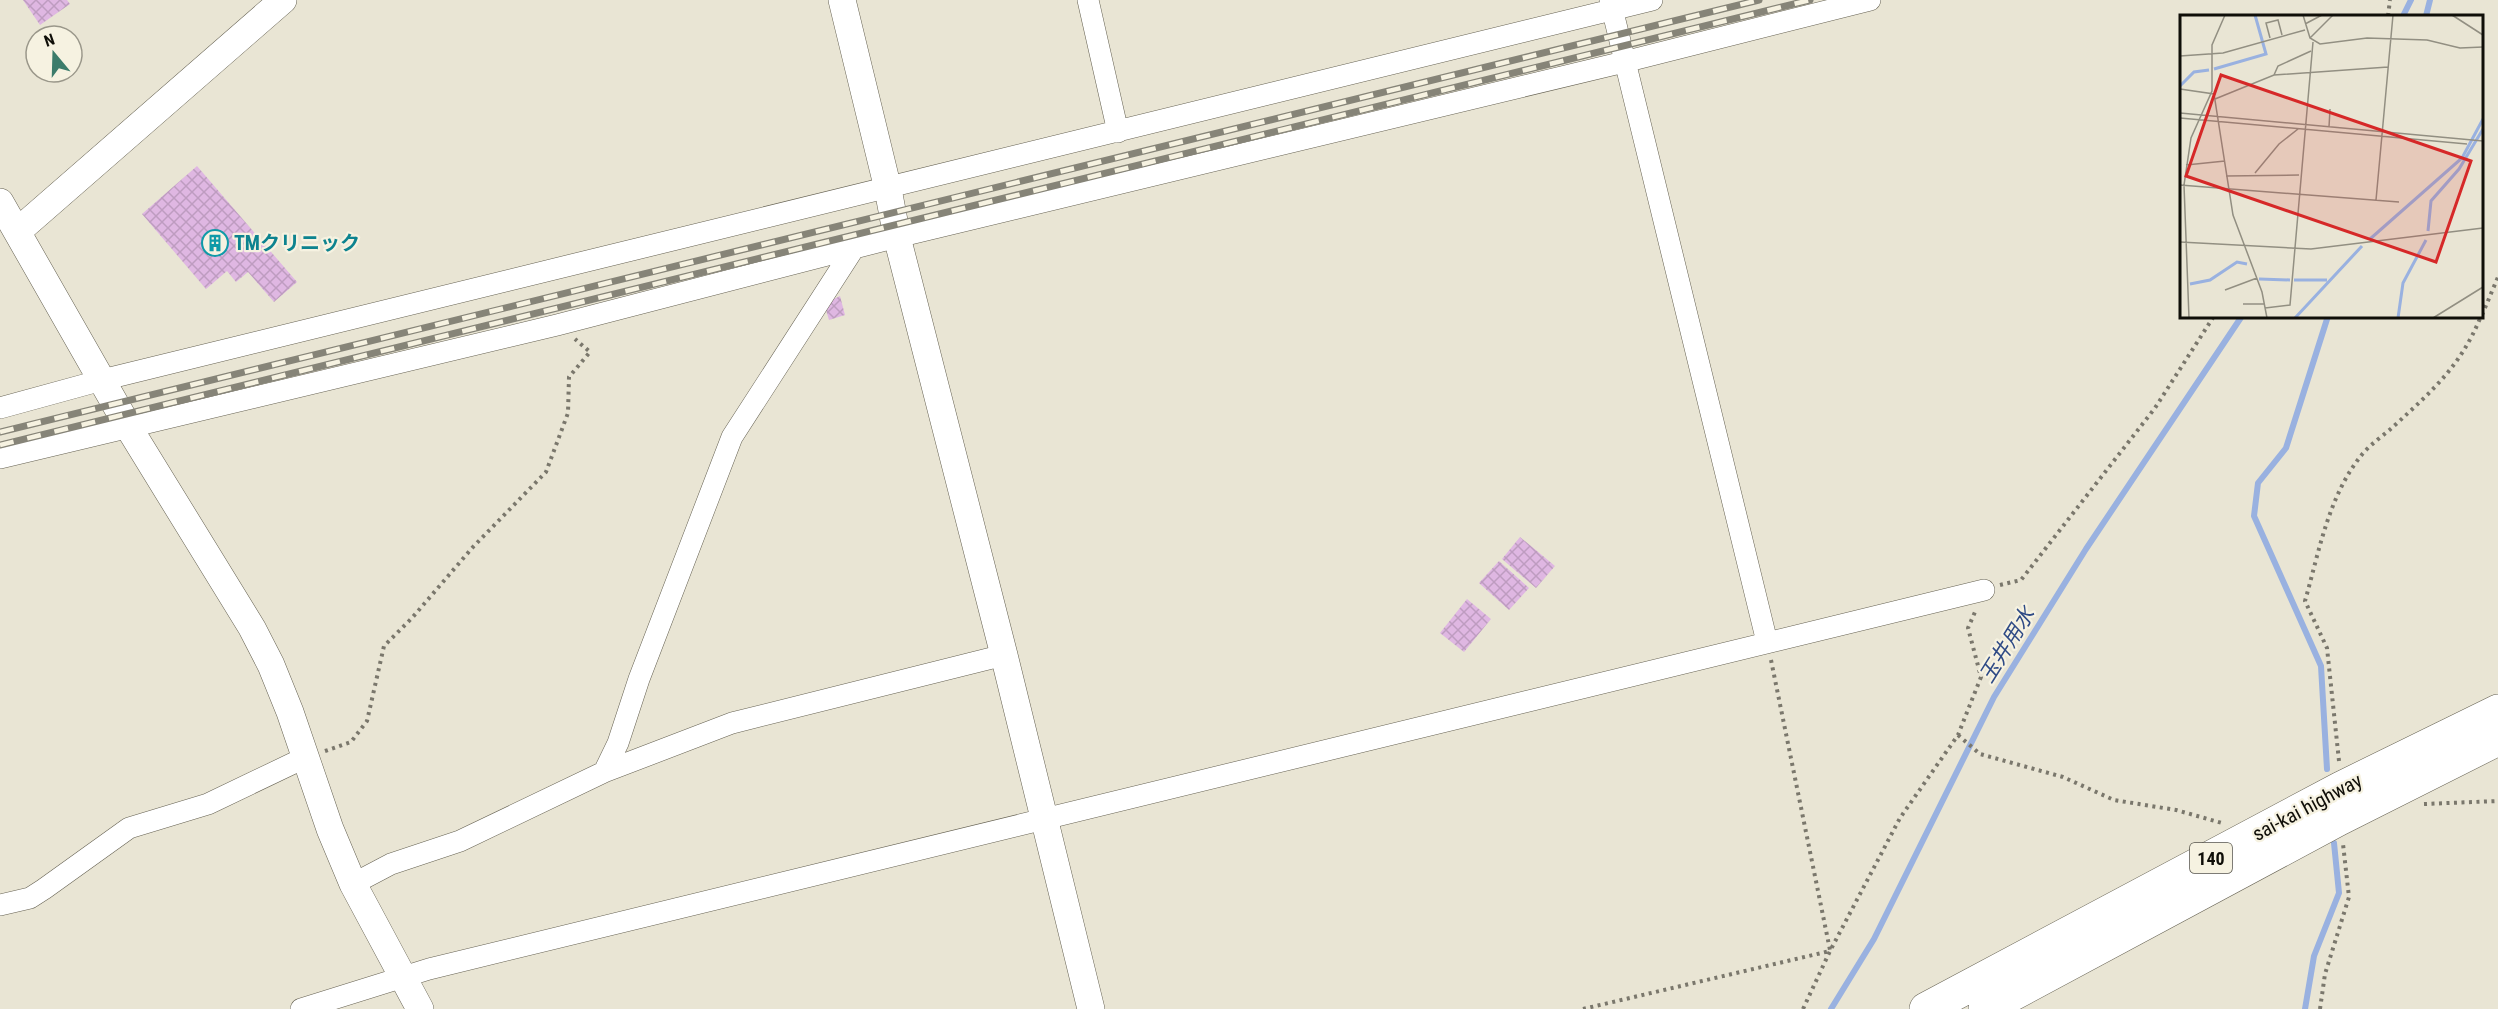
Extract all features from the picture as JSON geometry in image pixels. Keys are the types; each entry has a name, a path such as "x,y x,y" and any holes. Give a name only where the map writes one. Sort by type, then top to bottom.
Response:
{"highway":[{"name":"sai-kai highway","path":"1985,1009 2498,711"},
{"name":"sai-kai highway","path":"1926,1009 2254,835 2340,804 2498,739"}],"street":[{"path":"18,231 283,0"},
{"path":"842,0 888,189 897,237 1004,655 1090,1009"},
{"path":"1088,0 1118,132"},
{"path":"0,408 102,380 1118,132 1611,5 1652,0"},
{"path":"0,458 557,325 897,237 1624,62 1870,0"},
{"path":"1611,5 1767,642"},
{"path":"0,202 129,428 252,628 283,693 304,758 353,884 420,1009"},
{"path":"604,772 618,743 639,679 732,436 854,248"},
{"path":"301,1009 429,969 1984,590"},
{"path":"353,884 391,864 460,841 604,772 732,723 1004,655"},
{"path":"0,905 30,898 129,828 208,804 304,758"}],"path":[{"path":"2388,15 2390,0"},
{"path":"2483,311 2498,277"},
{"path":"1803,1009 1830,951 1900,818 1958,735 1981,677 1968,628 1984,590 2021,580 2155,408 2213,318"},
{"path":"2328,1009 2320,1008 2325,974 2349,897 2327,648 2305,601 2331,508 2360,456 2436,387 2471,342 2480,318"},
{"path":"304,758 351,742 367,721 384,646 412,618 473,547 546,472 568,413 569,377 590,352 557,325"},
{"path":"1767,642 1830,951"},
{"path":"1958,735 1980,754 2063,777 2114,800 2176,810 2234,826 2254,835"},
{"path":"2420,800 2426,806 2498,801"},
{"path":"1583,1009 1830,951"}],"building":[{"path":"23,0 67,0 70,4 39,24"},
{"name":"TMクリニック","path":"197,166 297,282 274,302 248,272 236,282 227,271 206,289 142,214"},
{"path":"840,296 845,315 829,320 826,310 832,300"},
{"path":"1520,537 1555,566 1536,588 1502,559"},
{"path":"1499,561 1529,588 1509,610 1479,583"},
{"path":"1467,599 1491,619 1464,652 1440,633"}],"waterway":[{"name":"玉井用水","path":"2404,15 2411,0"},
{"path":"2426,15 2430,0"},
{"name":"玉井用水","path":"1831,1009 1874,939 1994,697 2086,549 2241,318"},
{"path":"2327,318 2286,448 2258,483 2254,516 2321,666 2327,769"},
{"path":"2305,1009 2314,956 2339,893 2334,843"}],"railway":[{"path":"0,432 1759,0"},
{"path":"0,445 1810,0"}],"place":[{"name":"TMクリニック","path":"215,243"}]}
